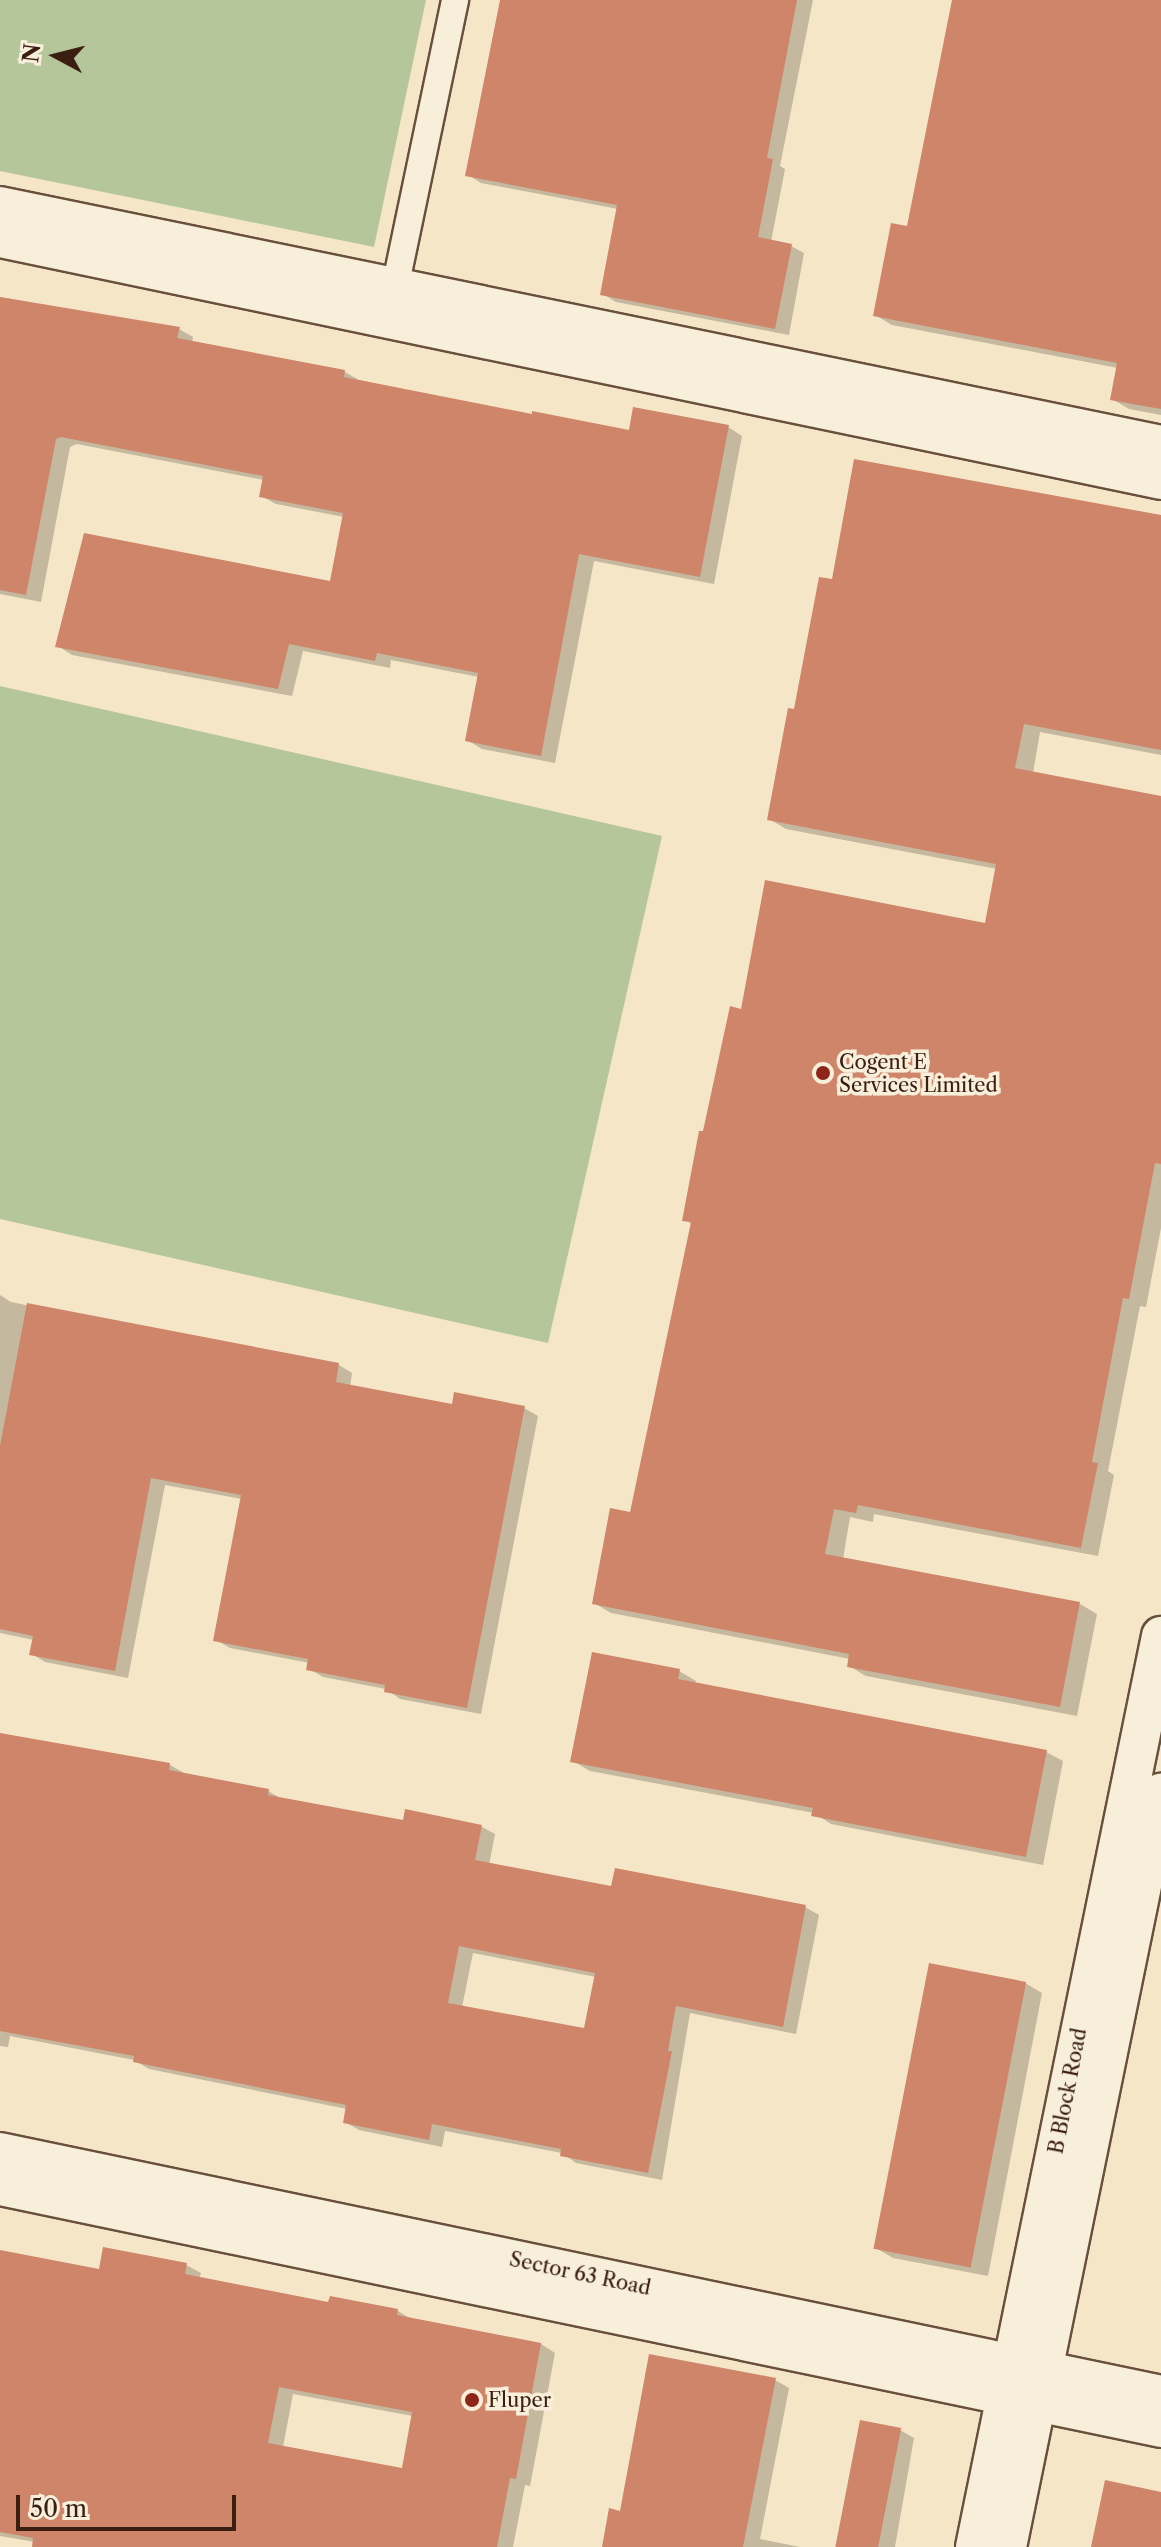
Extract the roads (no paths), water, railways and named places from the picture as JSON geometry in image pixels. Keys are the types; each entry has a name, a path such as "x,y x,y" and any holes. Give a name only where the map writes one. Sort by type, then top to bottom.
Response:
{"street":[{"path":"392,303 455,0"},
{"path":"0,206 392,303 1161,480"},
{"path":"0,238 392,303 1161,445"},
{"name":"B Block Road","path":"1007,2547 1025,2383 1161,1636"},
{"name":"B Block Road","path":"975,2547 1025,2383 1161,1793"},
{"name":"Sector 63 Road","path":"0,2152 1025,2383 1161,2428"},
{"name":"Sector 63 Road","path":"0,2186 1025,2383 1161,2395"}],"place":[{"name":"Cogent E Services Limited","path":"823,1073"},
{"name":"Fluper","path":"472,2400"}]}
